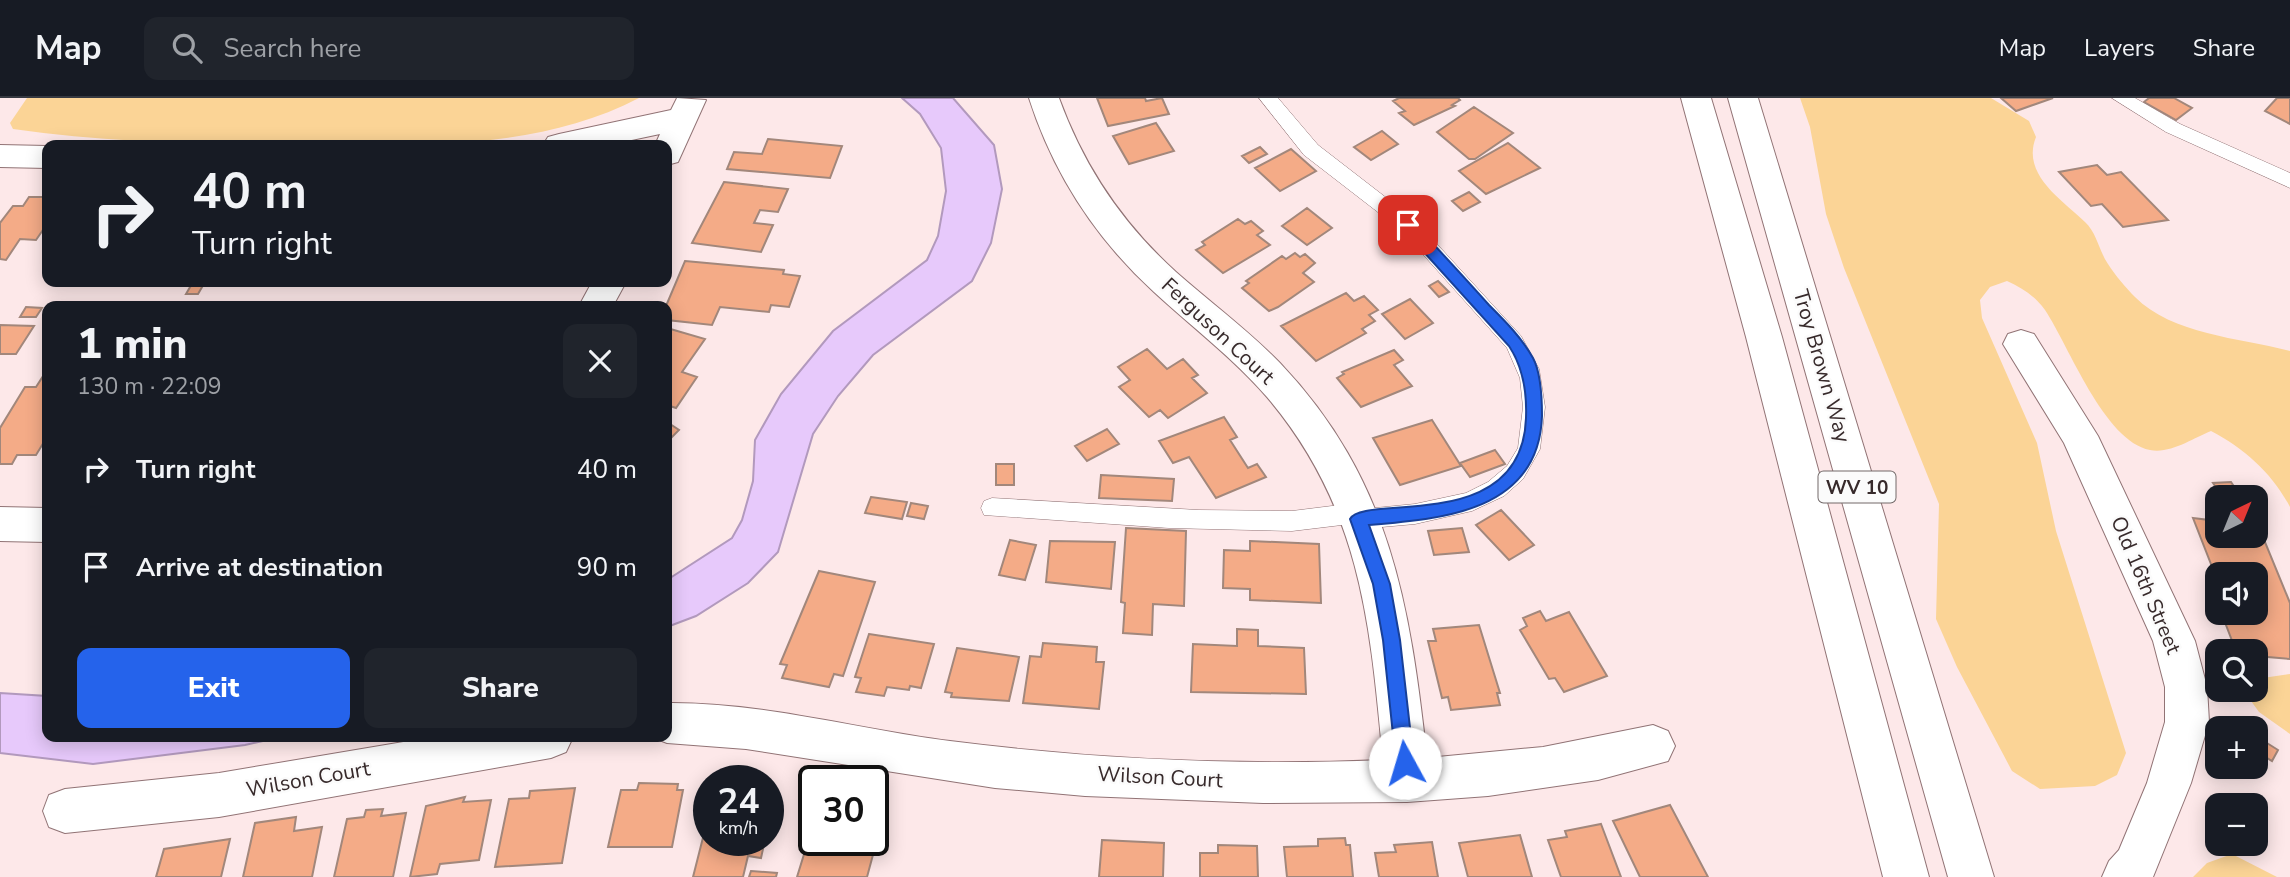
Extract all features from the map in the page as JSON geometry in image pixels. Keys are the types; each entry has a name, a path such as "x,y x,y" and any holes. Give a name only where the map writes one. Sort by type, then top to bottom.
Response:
{"street":[{"name":"Ferguson Court","path":"1044,98 1064,150 1101,212 1138,256 1246,352 1286,396 1319,443 1357,516 1381,584 1392,640 1407,781"},
{"name":"WV 10","path":"1696,98 1767,350 1906,877"},
{"name":"Troy Brown Way","path":"1743,98 1971,877"},
{"path":"576,140 688,108"},
{"path":"672,143 688,108"},
{"path":"0,156 42,157"},
{"name":"Old 16th Street","path":"2021,344 2079,436 2174,641 2186,687 2187,722 2169,783 2135,866 2125,877"},
{"path":"0,524 42,525"},
{"name":"Wilson Court","path":"672,723 757,728 875,751 1012,769 1286,782 1407,781 1557,768 1653,746"},
{"name":"Wilson Court","path":"65,811 219,795 522,742"}],"lane":[{"path":"992,508 1143,519 1327,519 1411,515 1457,506 1488,495 1511,478 1527,459 1534,437 1533,380 1528,362 1514,342 1417,235 1391,210 1311,150 1268,98"},
{"path":"2121,98 2173,128 2290,181"}],"shaded area":[{"path":"27,98 639,98 598,116 556,129 484,140 121,140 13,129 10,123"},
{"path":"902,98 953,98 994,145 1002,189 991,243 972,281 873,355 838,396 813,434 778,552 748,583 696,616 672,625 672,577 732,538 742,520 753,481 755,440 781,394 833,331 927,260 938,236 946,191 941,148 920,114"},
{"path":"1800,98 1991,98 2029,121 2036,137 2034,163 2039,174 2055,195 2089,226 2108,264 2135,297 2168,320 2188,327 2290,351 2290,507 2275,483 2256,463 2211,431 2166,450 2150,450 2133,443 2103,411 2055,326 2037,301 2007,281 1990,287 1980,300 1982,318 2037,443 2056,531 2126,753 2117,775 2095,786 2040,789 2012,771 1957,667 1936,619 1939,504 1844,268 1826,214 1810,127"},
{"path":"2290,674 2290,734 2259,712 2252,702 2268,702 2268,677"},
{"path":"0,693 42,696 42,742 258,742 93,764 0,753"},
{"path":"2226,856 2236,856 2277,877 2193,877 2207,863"}],"building":[{"path":"1097,98 1145,98 1146,101 1162,98 1169,114 1108,126"},
{"path":"1399,98 1460,100 1452,105 1455,106 1414,125 1399,113 1405,111 1393,101"},
{"path":"2001,98 2053,98 2016,111"},
{"path":"2149,98 2174,98 2192,108 2176,120 2144,102"},
{"path":"2277,98 2290,98 2290,124 2265,111"},
{"path":"1474,107 1513,133 1475,159 1469,159 1437,132"},
{"path":"1156,123 1174,151 1129,164 1113,136"},
{"path":"1382,131 1398,144 1371,160 1354,147"},
{"path":"768,139 842,146 830,178 727,169 734,152 762,154"},
{"path":"1508,143 1540,168 1486,194 1459,171"},
{"path":"1260,147 1267,154 1249,163 1242,156"},
{"path":"1291,149 1316,171 1280,191 1255,168"},
{"path":"2097,165 2107,175 2121,172 2168,220 2123,227 2102,204 2091,206 2059,172"},
{"path":"724,182 788,189 778,212 760,210 754,223 773,225 761,252 692,243"},
{"path":"1469,192 1480,202 1463,211 1452,201"},
{"path":"29,197 42,197 42,231 36,240 20,239 6,260 0,259 0,223 13,206 23,206"},
{"path":"1307,208 1332,228 1307,245 1282,226"},
{"path":"1238,219 1245,224 1251,221 1263,231 1257,235 1270,245 1223,273 1196,250 1205,245 1202,242"},
{"path":"1295,253 1300,257 1305,254 1315,263 1303,273 1314,282 1269,311 1242,288 1249,283 1246,281 1282,256 1286,259"},
{"path":"685,261 784,270 783,274 800,276 789,307 771,305 769,312 720,307 712,325 672,321 672,301 668,301"},
{"path":"1438,281 1449,292 1439,297 1429,286"},
{"path":"190,287 202,287 198,294 186,294"},
{"path":"1346,293 1354,301 1364,296 1378,310 1369,315 1375,321 1362,329 1366,333 1316,361 1281,326"},
{"path":"1410,299 1433,323 1405,339 1382,314"},
{"path":"26,307 42,308 36,317 20,317"},
{"path":"0,325 34,326 16,354 0,354"},
{"path":"672,329 705,339 682,372 697,377 676,408 672,407"},
{"path":"1147,349 1167,369 1183,359 1198,375 1192,378 1207,393 1168,418 1160,410 1149,417 1119,387 1130,380 1118,367"},
{"path":"1394,350 1403,360 1394,365 1412,386 1361,407 1337,378 1344,374 1342,372"},
{"path":"42,378 42,445 36,455 17,455 12,464 0,464 0,428 25,387 36,387"},
{"path":"1224,417 1237,437 1230,440 1248,468 1257,464 1266,477 1216,498 1189,457 1173,463 1159,441"},
{"path":"1432,420 1461,466 1400,485 1373,438"},
{"path":"672,425 679,430 672,437"},
{"path":"1107,429 1119,444 1087,461 1075,446"},
{"path":"1495,450 1505,464 1470,477 1460,463"},
{"path":"996,464 1014,464 1014,485 996,485"},
{"path":"1101,475 1174,479 1172,501 1099,498"},
{"path":"2231,482 2233,485 2214,485 2213,483"},
{"path":"871,497 907,502 902,519 865,513"},
{"path":"911,503 928,506 924,519 907,516"},
{"path":"1501,510 1534,545 1509,560 1476,525"},
{"path":"2193,518 2205,520 2205,548 2267,548 2290,603 2290,659 2268,657 2268,639 2231,639 2226,625 2268,625 2268,562 2210,562"},
{"path":"1126,528 1186,531 1184,606 1153,604 1152,635 1123,633 1125,603 1121,602"},
{"path":"1462,528 1469,552 1434,555 1428,531"},
{"path":"1010,540 1036,545 1025,580 999,575"},
{"path":"1050,541 1115,542 1111,589 1046,582"},
{"path":"1250,541 1319,544 1321,603 1250,600 1250,589 1223,588 1224,550 1250,551"},
{"path":"819,571 875,582 843,676 834,674 829,687 782,678 787,665 780,664"},
{"path":"1540,611 1546,621 1569,612 1607,676 1564,692 1555,678 1549,679 1520,630 1527,626 1523,618"},
{"path":"1479,625 1500,693 1497,693 1500,705 1451,710 1448,697 1442,698 1428,641 1436,641 1433,629"},
{"path":"1237,629 1258,630 1258,646 1304,648 1306,694 1191,692 1193,644 1237,646"},
{"path":"869,634 934,644 921,688 910,686 909,690 887,687 884,696 856,692 861,678 855,677"},
{"path":"1043,643 1097,647 1096,662 1104,662 1099,709 1023,703 1030,656 1041,657"},
{"path":"957,648 1019,657 1009,701 951,697 952,693 945,692"},
{"path":"2268,744 2278,750 2272,761 2268,758"},
{"path":"639,783 678,784 677,790 683,790 672,847 608,847 621,790 637,790"},
{"path":"575,788 562,863 495,867 509,799 529,798 530,791"},
{"path":"465,797 463,802 491,800 479,860 440,864 437,874 410,877 426,806"},
{"path":"1670,805 1708,877 1640,877 1613,821"},
{"path":"383,809 381,816 406,813 393,877 334,877 347,819 364,817 366,810"},
{"path":"296,817 294,831 322,827 312,877 243,877 255,823"},
{"path":"1601,824 1621,877 1561,877 1548,840 1567,837 1565,831"},
{"path":"1520,835 1532,877 1468,877 1459,843"},
{"path":"1345,838 1346,845 1350,845 1353,877 1287,877 1284,847 1318,846 1318,839"},
{"path":"230,839 221,877 156,877 164,849"},
{"path":"1102,840 1164,843 1163,877 1099,877"},
{"path":"1432,842 1438,877 1379,877 1375,853 1396,852 1394,845"},
{"path":"1218,845 1257,846 1258,877 1200,877 1200,853 1218,853"},
{"path":"698,856 748,856 743,877 693,877"},
{"path":"803,856 873,856 867,877 797,877"},
{"path":"751,871 777,873 776,877 749,877"}],"route":[{"path":"1405,763 1392,640 1381,584 1359,519 1411,515 1457,506 1488,495 1511,478 1527,459 1534,437 1535,404 1528,362 1514,342 1408,225"}]}
